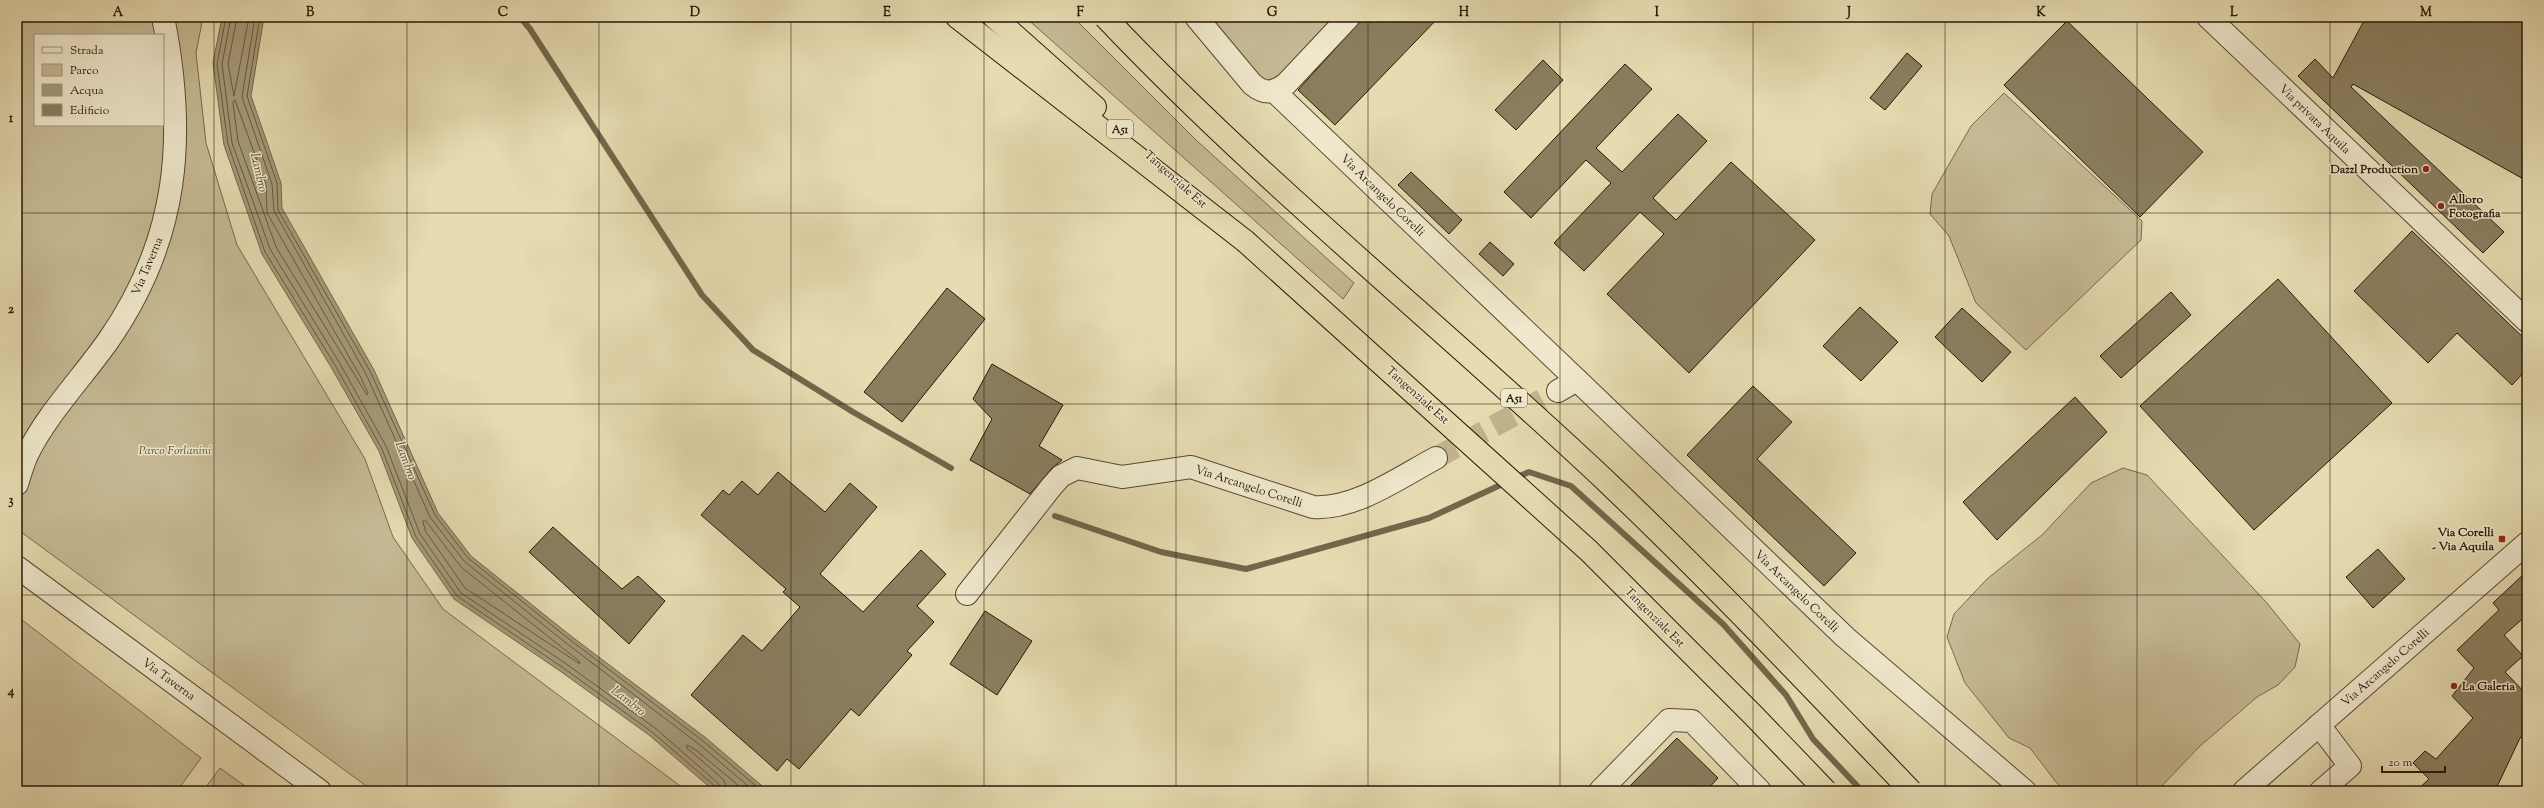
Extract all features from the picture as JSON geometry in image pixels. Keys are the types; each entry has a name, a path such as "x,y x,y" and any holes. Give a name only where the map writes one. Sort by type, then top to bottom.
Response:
{"highway":[{"path":"957,17 1245,240"},
{"name":"Tangenziale Est","path":"994,17 1245,240 1589,552 1754,716 1826,791"},
{"name":"A51","path":"1105,17 1155,70 1271,179 1607,482 1703,576 1911,791"}],"street":[{"name":"Via Taverna","path":"17,484 28,455 42,431 108,340 132,302 149,268 164,225 172,184 176,139 176,98 163,17"},
{"path":"1196,17 1252,84 1261,92 1275,92 1286,84 1349,17"},
{"name":"Via privata Aquila","path":"2208,17 2527,321"},
{"name":"Via Arcangelo Corelli","path":"1275,92 1845,637 2025,791"},
{"path":"1558,391 1577,380"},
{"name":"Via Arcangelo Corelli","path":"967,594 1052,486 1061,476 1076,468 1122,477 1191,467 1313,507 1326,508 1345,504 1436,458"},
{"name":"Via Arcangelo Corelli","path":"2244,791 2527,543"},
{"name":"Via Taverna","path":"17,567 320,791"},
{"path":"1600,791 1669,720 1692,721 1760,791"},
{"path":"2319,725 2350,766 2321,791"}],"green space":[{"name":"Parco Forlanini","path":"17,17 203,17 196,53 206,143 237,245 365,459 393,537 443,609 687,791 373,791 17,529"},
{"path":"1025,17 1073,17 1196,140 1354,283 1343,299"},
{"path":"1206,17 1337,17 1313,45 1293,65 1283,73 1263,81"},
{"path":"2004,93 2142,221 2141,240 2026,350 1976,303 1949,236 1930,214 1932,194 1971,126"},
{"path":"2123,468 2147,475 2267,603 2300,644 2295,667 2278,685 2257,697 2199,747 2157,791 2065,791 2056,782 2030,748 2009,738 1965,683 1947,637 1954,614 1987,579 2042,535 2091,483"},
{"path":"17,616 201,758 177,791 17,791"},
{"path":"220,768 252,791 203,791"}],"water":[{"name":"Lambro","path":"222,17 264,17 251,96 281,183 282,208 374,370 438,513 471,556 571,636 706,738 768,791 714,791 649,735 560,671 454,599 412,538 379,451 331,367 262,254 224,145 213,63"}],"building":[{"path":"1364,17 1439,17 1335,125 1298,90"},
{"path":"2366,17 2527,17 2527,181 2353,84 2351,87 2504,232 2483,253 2298,76 2315,59 2333,78"},
{"path":"2067,21 2203,152 2140,217 2004,85"},
{"path":"1907,53 1922,66 1885,110 1870,98"},
{"path":"1543,60 1563,80 1516,130 1495,110"},
{"path":"1625,64 1652,89 1596,148 1622,172 1678,114 1707,141 1653,198 1676,220 1731,162 1815,240 1689,373 1607,294 1664,234 1640,212 1584,271 1554,243 1611,183 1586,160 1531,218 1504,192"},
{"path":"1411,172 1462,220 1449,234 1398,185"},
{"path":"2412,231 2527,341 2527,369 2512,385 2457,333 2428,363 2354,291"},
{"path":"1490,242 1514,264 1503,276 1479,254"},
{"path":"2278,279 2392,403 2254,530 2140,406"},
{"path":"947,288 985,319 902,422 864,392"},
{"path":"2171,292 2191,315 2121,378 2100,356"},
{"path":"1860,307 1898,342 1861,381 1823,346"},
{"path":"1962,308 2011,352 1982,382 1935,337"},
{"path":"992,364 1063,405 1039,446 1062,460 1052,468 1030,494 970,460 992,419 973,399"},
{"path":"1753,386 1792,422 1757,459 1856,553 1824,586 1687,455"},
{"path":"2075,397 2107,432 1997,540 1963,502"},
{"path":"778,472 825,512 850,483 877,507 820,574 863,612 921,550 946,574 917,606 934,622 907,651 912,655 859,716 851,709 799,769 787,759 777,771 691,695 743,635 762,651 800,607 783,592 786,589 701,515 723,490 729,495 742,481 758,495"},
{"path":"553,527 622,589 638,576 665,601 629,644 529,552"},
{"path":"2378,549 2405,579 2373,608 2346,577"},
{"path":"2527,571 2527,615 2504,635 2523,656 2505,672 2527,695 2527,731 2520,738 2495,791 2416,791 2429,779 2413,763 2425,751 2436,759 2473,718 2452,696 2474,668 2457,650 2499,610 2493,603"},
{"path":"985,611 1032,641 997,695 950,664"},
{"path":"1677,738 1718,778 1706,791 1625,791"}],"waterway":[{"path":"520,17 530,29 702,295 753,350 853,412 951,468"},
{"path":"1515,478 1529,472 1571,486 1723,624 1786,695 1813,739 1862,791"},
{"path":"1055,516 1161,552 1246,569 1429,518 1507,482"}],"tunnel":[{"path":"1436,458 1558,391"}],"place":[{"name":"Dazzl Production","path":"2426,169"},
{"name":"Alloro Fotografia","path":"2441,206"},
{"name":"Via Corelli - Via Aquila","path":"2502,539"},
{"name":"La Galeria","path":"2454,686"}]}
